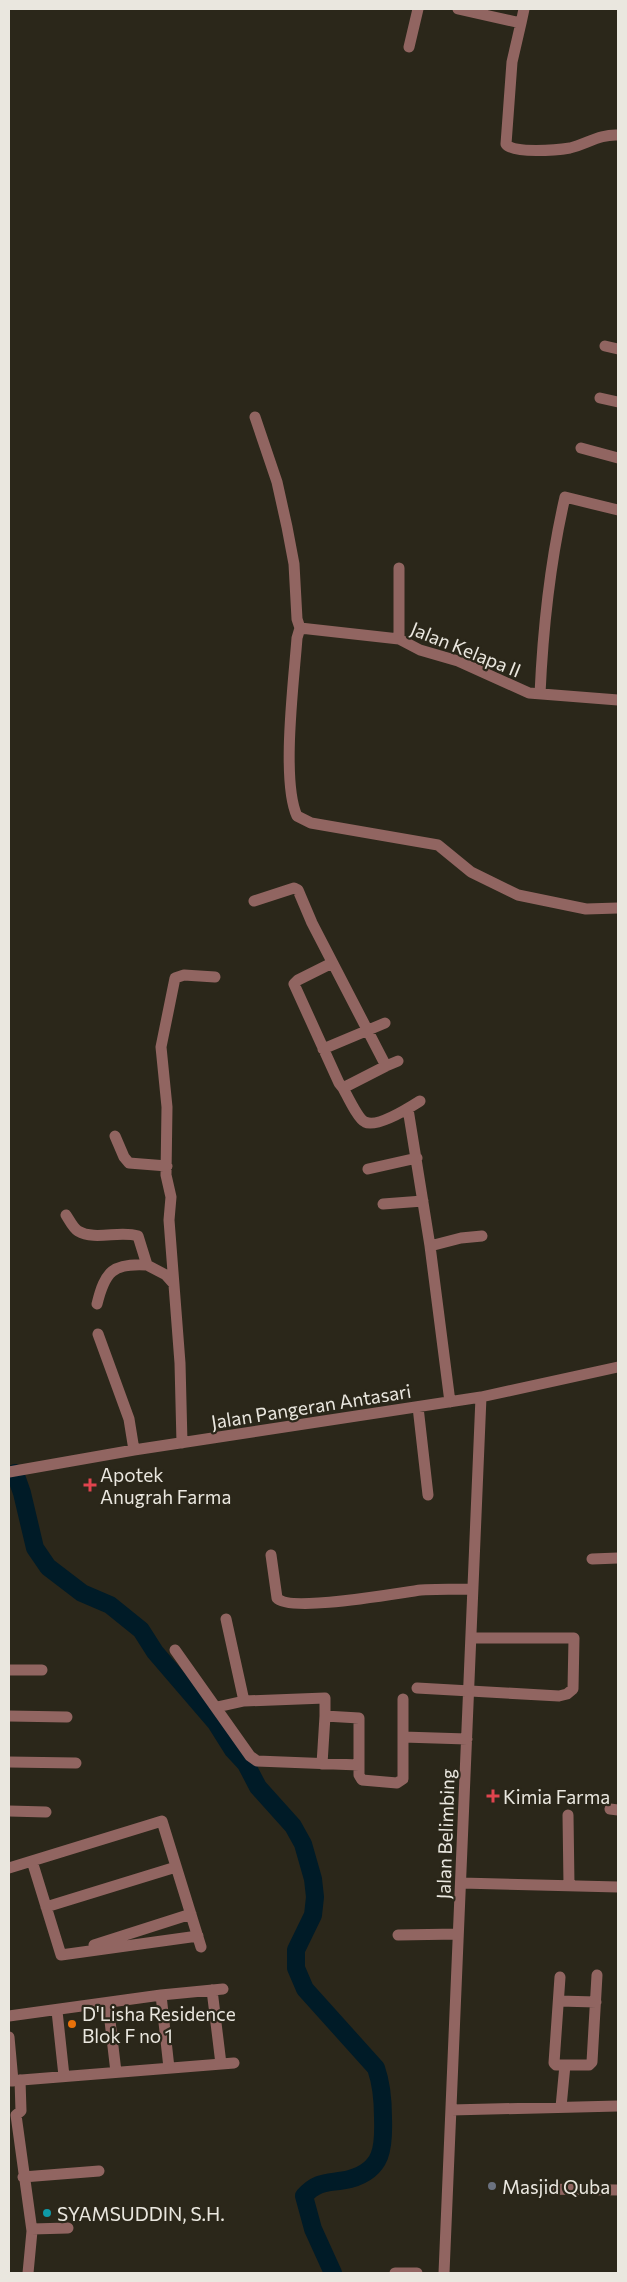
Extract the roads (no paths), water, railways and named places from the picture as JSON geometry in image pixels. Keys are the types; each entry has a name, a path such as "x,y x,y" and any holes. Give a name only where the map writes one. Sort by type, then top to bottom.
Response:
{"street":[{"path":"409,47 418,9"},
{"path":"463,9 514,17 524,9"},
{"path":"514,17 506,144 508,147 515,149 555,150 578,145 605,135 618,135"},
{"path":"605,346 618,349"},
{"path":"600,398 618,402"},
{"path":"255,417 277,482 294,564 300,628 297,638 290,773 295,812 300,819 311,823 438,845 471,872 518,896 586,910 618,908"},
{"path":"581,448 618,458"},
{"path":"540,694 542,634 549,574 565,497 618,510"},
{"path":"398,568 399,639"},
{"name":"Jalan Kelapa II","path":"300,628 399,639 420,650 458,661 523,691 618,700"},
{"path":"254,901 296,888 332,963 386,1066"},
{"path":"332,963 298,980 294,984 343,1088 365,1122 377,1122 408,1109 420,1101"},
{"path":"182,1443 169,1220 167,1107 161,1048 176,977 184,975 215,977"},
{"path":"323,1049 385,1023"},
{"path":"343,1088 398,1060"},
{"path":"408,1109 430,1246 450,1402"},
{"path":"115,1136 129,1163 167,1166"},
{"path":"368,1168 417,1158"},
{"path":"383,1204 423,1201"},
{"path":"66,1216 74,1228 82,1233 138,1236 147,1265"},
{"path":"430,1246 461,1238 482,1236"},
{"path":"97,1304 102,1282 109,1272 132,1264 147,1265 166,1275 174,1284"},
{"path":"98,1334 129,1419 134,1450"},
{"name":"Jalan Pangeran Antasari","path":"10,1472 134,1450 481,1397 618,1368"},
{"name":"Jalan Belimbing","path":"444,2273 469,1690 471,1588 481,1397"},
{"path":"418,1407 428,1495"},
{"path":"271,1555 277,1598 286,1603 327,1603 422,1590 471,1588"},
{"path":"592,1559 618,1558"},
{"path":"226,1619 244,1701"},
{"path":"417,1688 559,1696 570,1693 573,1687 574,1638 471,1638"},
{"path":"175,1650 196,1682 217,1707 254,1760 264,1763 359,1765"},
{"path":"9,1670 42,1670"},
{"path":"217,1707 244,1701 322,1696 326,1700 322,1764"},
{"path":"326,1716 358,1713 359,1775 362,1780 401,1782 403,1779 403,1700"},
{"path":"9,1716 67,1717"},
{"path":"403,1737 467,1739"},
{"path":"9,1762 76,1764"},
{"path":"9,1811 46,1812"},
{"path":"568,1815 569,1885"},
{"path":"9,1868 162,1821 200,1941 62,1955"},
{"path":"32,1861 62,1955"},
{"path":"46,1907 176,1867"},
{"path":"461,1883 618,1887"},
{"path":"62,1955 191,1914"},
{"path":"398,1935 458,1934"},
{"path":"560,1977 554,2063 556,2065 591,2064 597,1975"},
{"path":"9,2016 218,1989 221,2064"},
{"path":"161,1995 169,2068"},
{"path":"559,2001 596,2002"},
{"path":"108,2004 116,2072"},
{"path":"57,2011 64,2076"},
{"path":"9,2037 14,2081 23,2107 16,2115 32,2229 28,2273"},
{"path":"14,2081 234,2064"},
{"path":"561,2107 565,2065"},
{"path":"451,2110 618,2106"},
{"path":"24,2177 99,2171"},
{"path":"534,2189 618,2190"},
{"path":"32,2229 68,2228"},
{"path":"394,2273 416,2273"}],"waterway":[{"path":"15,1473 22,1493 35,1548 48,1567 82,1593 110,1605 141,1630 155,1652 216,1723 233,1750 246,1764 258,1787 293,1826 303,1844 313,1879 315,1897 313,1915 296,1950 296,1968 305,1989 376,2068 380,2080 382,2099 382,2148 375,2163 361,2175 350,2179 320,2184 304,2196 313,2229 333,2273"}],"place":[{"name":"Apotek Anugrah Farma","path":"90,1485"},
{"name":"Kimia Farma","path":"493,1796"},
{"name":"D'Lisha Residence Blok F no 1","path":"72,2024"},
{"name":"Masjid Quba","path":"492,2186"},
{"name":"SYAMSUDDIN, S.H.","path":"47,2213"}]}
